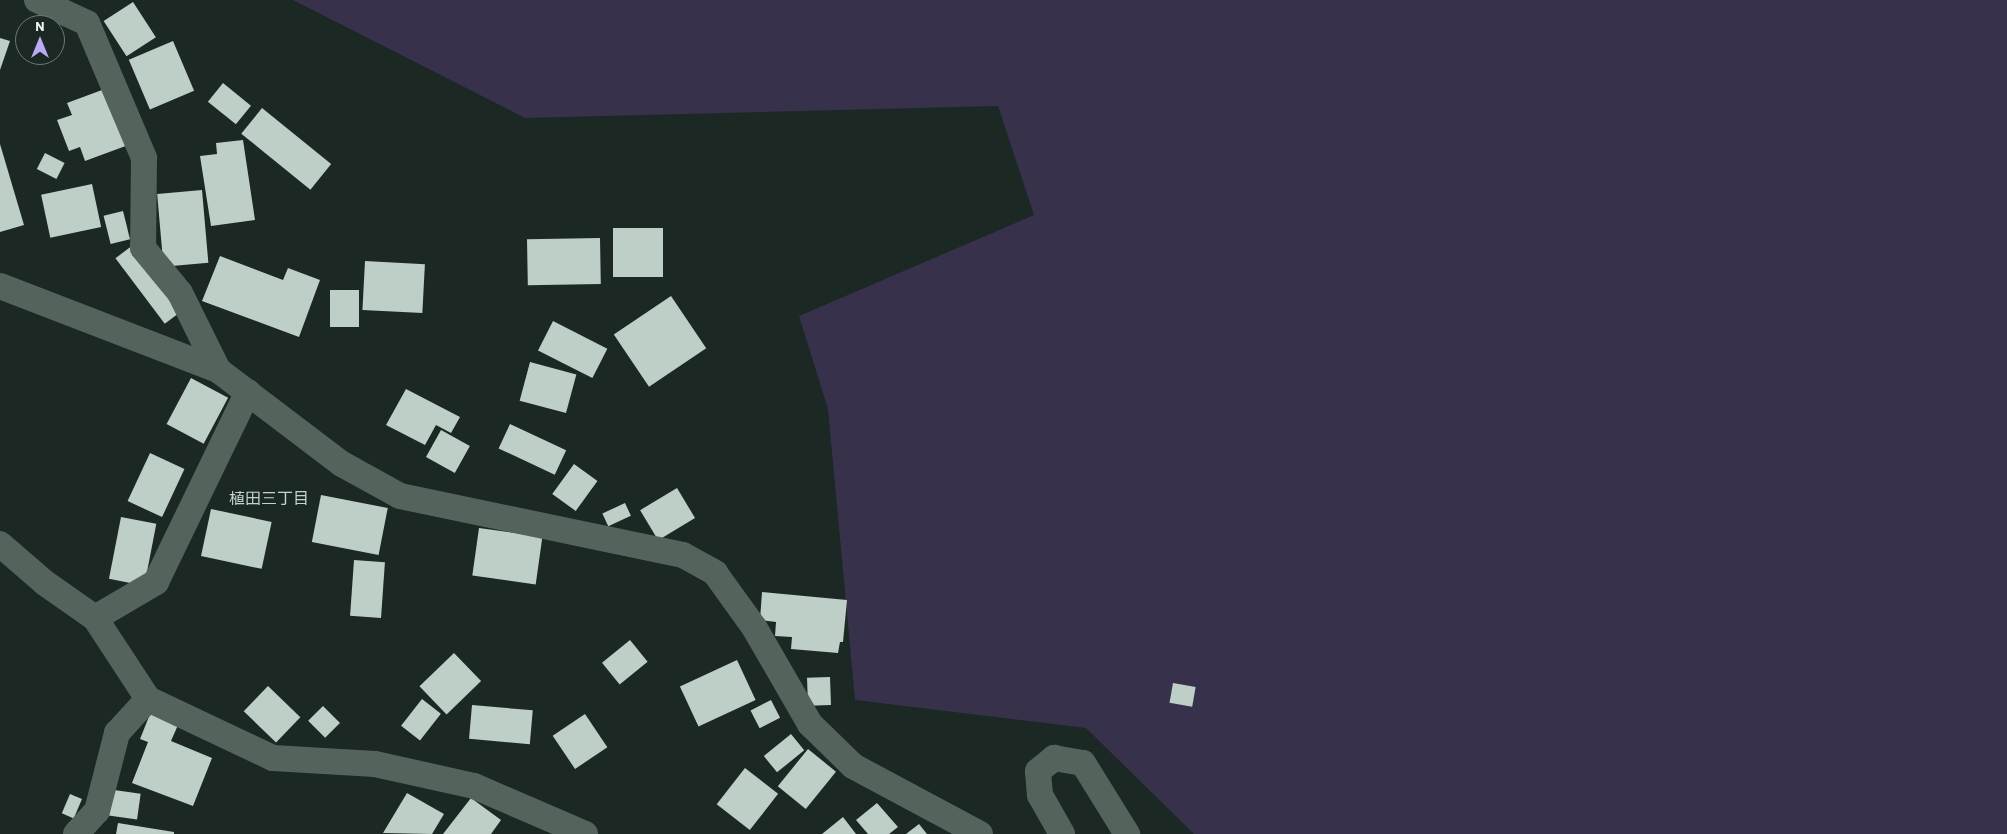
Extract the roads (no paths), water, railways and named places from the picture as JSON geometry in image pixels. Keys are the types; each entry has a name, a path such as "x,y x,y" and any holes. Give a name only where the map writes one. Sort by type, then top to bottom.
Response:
{"street":[{"path":"37,0 87,23 144,158 144,248 180,293 218,370"},
{"path":"0,286 218,370 342,464 400,496 683,554 715,573 754,627 810,724 853,766 980,834"},
{"path":"95,618 156,582 248,392"},
{"path":"0,544 45,583 95,618 148,699 274,758 375,764 474,786 585,834"},
{"path":"76,834 97,811 117,733 148,699"},
{"path":"1062,834 1040,796 1038,771 1054,758 1083,763 1127,834"}],"district":[{"name":"植田三丁目","path":"269,498"}]}
